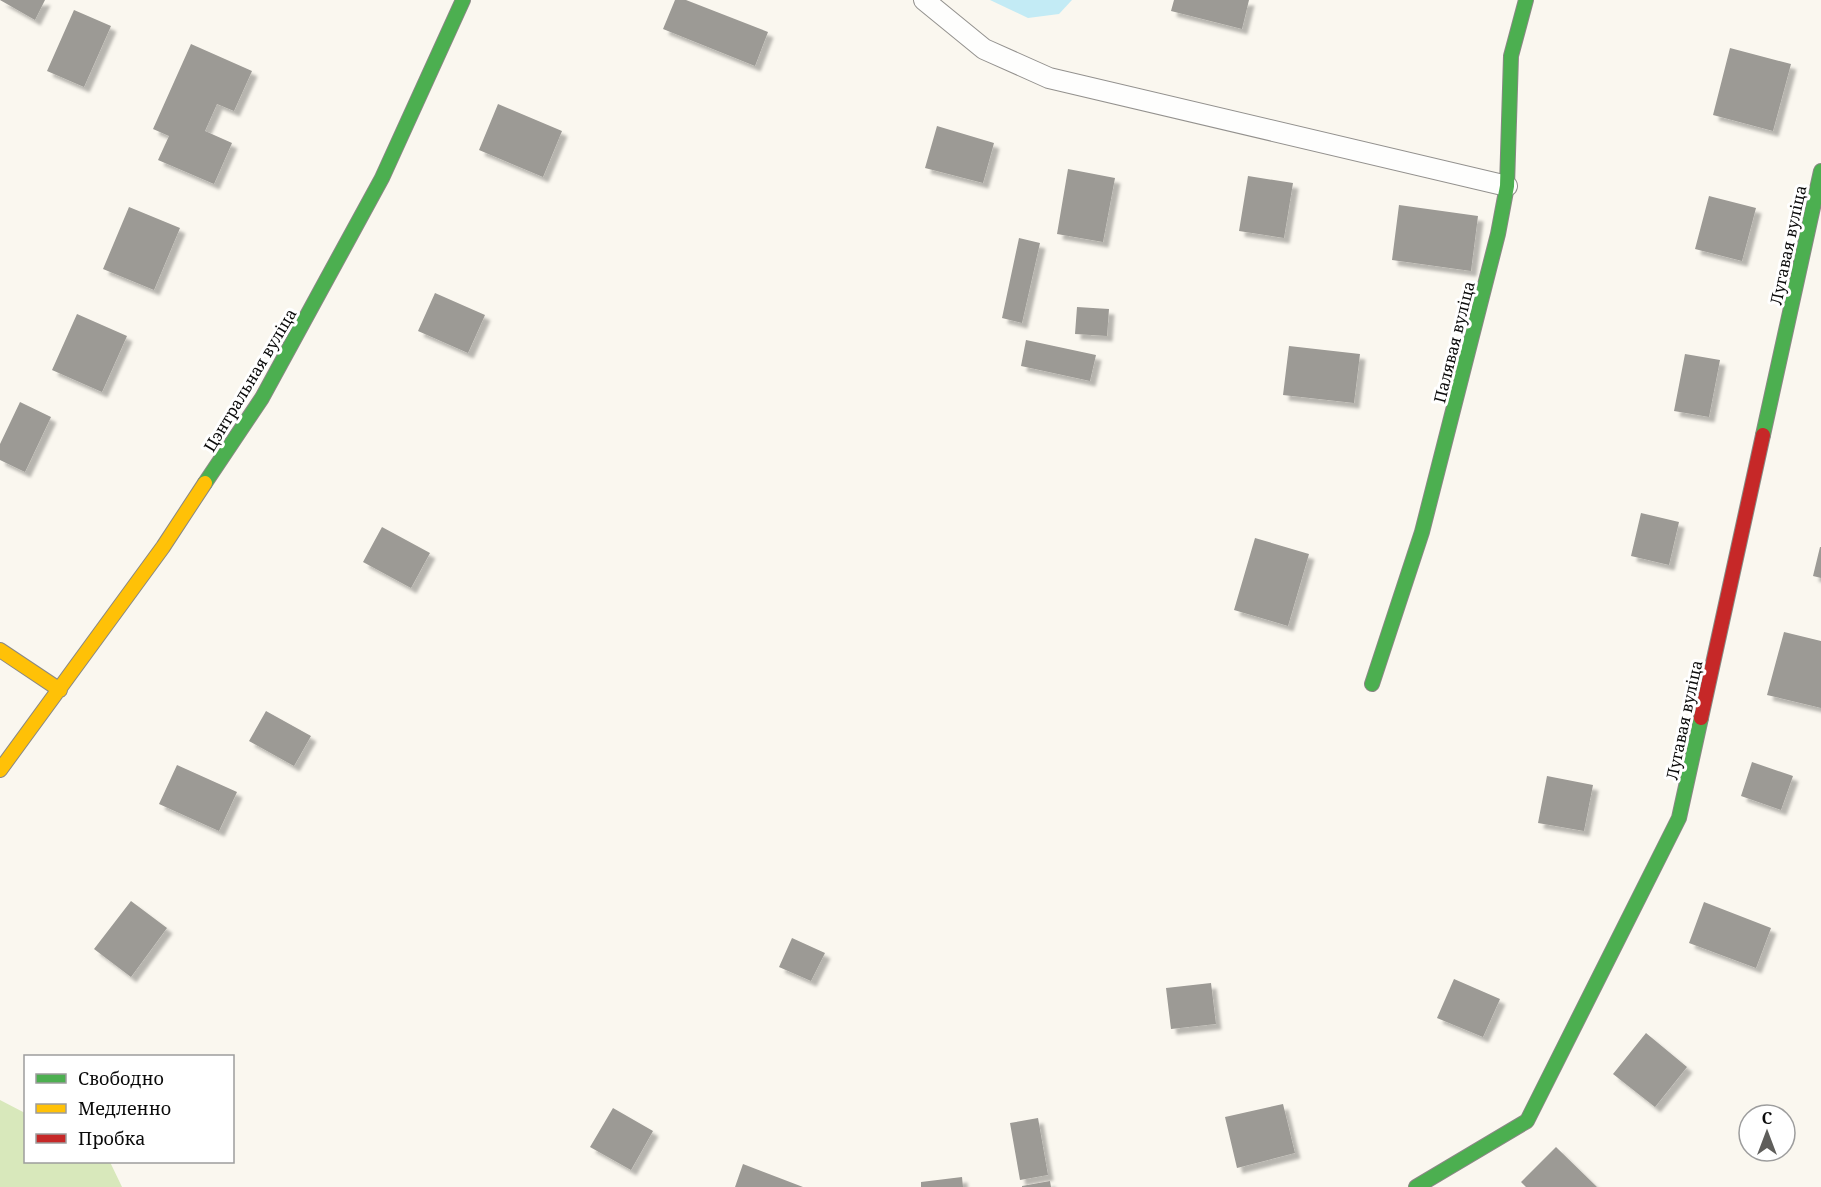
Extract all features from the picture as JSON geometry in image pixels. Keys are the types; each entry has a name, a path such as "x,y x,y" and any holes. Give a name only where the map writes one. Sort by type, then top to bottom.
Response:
{"street":[{"name":"Цэнтральная вуліца","path":"0,770 164,547 262,398 382,178 463,0"},
{"name":"Палявая вуліца","path":"1372,684 1422,532 1498,234 1507,186 1511,57 1526,0"},
{"name":"Лугавая вуліца","path":"1416,1187 1527,1121 1679,818 1821,171"},
{"path":"0,650 60,690"}],"lane":[{"path":"924,0 984,49 1049,78 1507,186"}],"green space":[{"path":"0,1100 24,1112 24,1163 110,1163 122,1187 0,1187"}],"water":[{"path":"990,0 1072,0 1059,14 1028,18"}],"building":[{"path":"0,0 45,0 35,20"},
{"path":"675,0 686,0 768,32 755,66 663,29"},
{"path":"1174,0 1249,0 1242,29 1171,11"},
{"path":"74,10 111,26 84,87 47,71"},
{"path":"191,44 252,71 234,111 217,104 205,131 232,143 214,184 158,160 169,136 153,129"},
{"path":"1730,48 1791,64 1773,131 1713,115"},
{"path":"498,104 562,131 543,177 479,150"},
{"path":"937,126 994,143 983,183 925,168"},
{"path":"1068,169 1115,178 1103,242 1057,234"},
{"path":"1248,176 1293,183 1284,238 1239,231"},
{"path":"1709,196 1756,208 1742,261 1695,249"},
{"path":"1399,205 1478,216 1471,271 1392,260"},
{"path":"129,207 180,228 154,290 103,269"},
{"path":"1019,238 1040,243 1022,323 1002,318"},
{"path":"435,293 485,315 468,353 418,331"},
{"path":"1077,307 1109,309 1107,336 1075,334"},
{"path":"77,314 127,336 102,392 52,370"},
{"path":"1026,340 1096,355 1090,381 1021,366"},
{"path":"1289,346 1360,354 1354,403 1283,395"},
{"path":"1685,354 1720,360 1709,417 1674,411"},
{"path":"20,402 51,417 25,472 0,460 0,444"},
{"path":"1641,513 1679,522 1669,565 1631,556"},
{"path":"382,527 430,553 411,588 363,562"},
{"path":"1255,538 1309,554 1288,626 1234,610"},
{"path":"1821,547 1821,578 1813,576"},
{"path":"1784,632 1821,641 1821,708 1767,695"},
{"path":"266,711 311,736 294,766 249,741"},
{"path":"1752,762 1793,776 1781,810 1741,796"},
{"path":"177,765 237,792 219,831 159,804"},
{"path":"1547,776 1593,785 1584,831 1538,823"},
{"path":"131,901 167,928 131,977 94,949"},
{"path":"1704,902 1771,928 1756,968 1689,943"},
{"path":"792,938 825,953 811,981 779,967"},
{"path":"1454,979 1500,999 1483,1037 1437,1018"},
{"path":"1211,983 1216,1024 1171,1029 1166,988"},
{"path":"1646,1033 1687,1067 1655,1107 1613,1074"},
{"path":"1283,1104 1295,1153 1237,1168 1225,1117"},
{"path":"613,1108 653,1131 631,1170 590,1147"},
{"path":"1038,1118 1048,1175 1020,1180 1010,1123"},
{"path":"1556,1147 1597,1187 1526,1187 1521,1182"},
{"path":"743,1164 803,1187 735,1187"},
{"path":"962,1177 963,1187 921,1187 921,1182"},
{"path":"1050,1181 1051,1187 1022,1187 1022,1186"}],"traffic: fast":[{"path":"205,483 262,398 382,178 463,0"},
{"path":"1372,684 1422,532 1498,234 1507,186 1511,56 1526,0"},
{"path":"1763,435 1821,171"},
{"path":"1416,1187 1527,1121 1679,818 1701,718"}],"traffic: slow":[{"path":"0,770 163,547 205,483"},
{"path":"0,650 60,690"}],"traffic: jam":[{"path":"1701,718 1763,435"}]}
